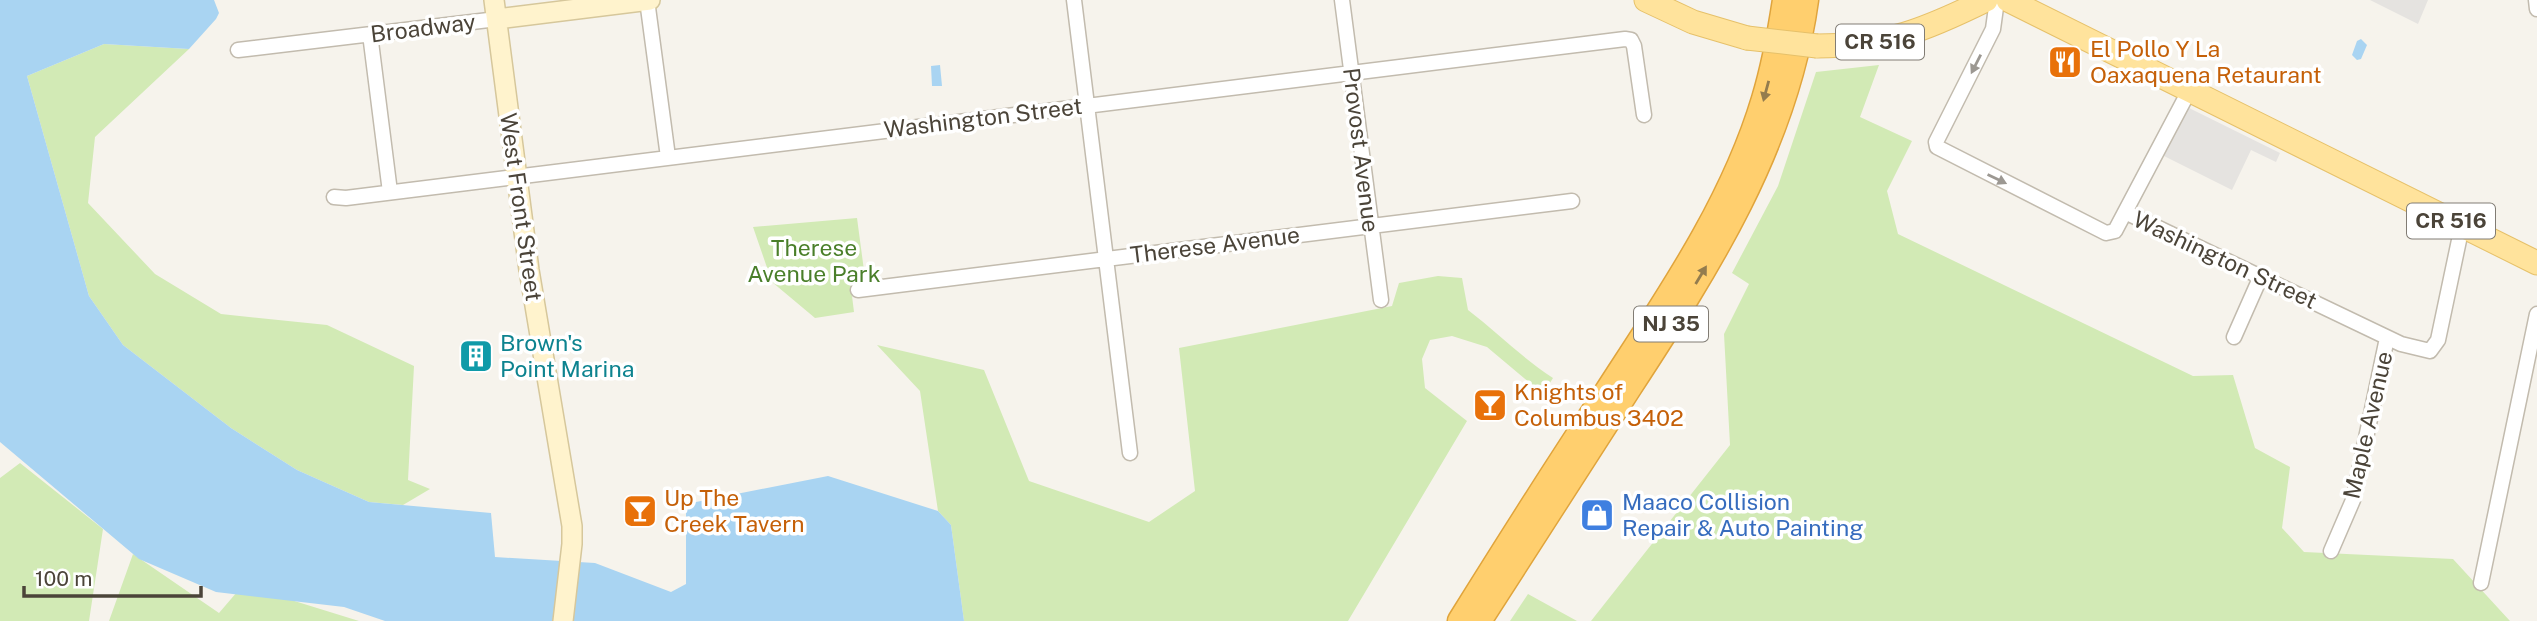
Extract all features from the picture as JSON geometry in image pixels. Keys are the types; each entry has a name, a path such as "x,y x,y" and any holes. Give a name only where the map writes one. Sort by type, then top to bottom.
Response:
{"highway":[{"name":"NJ 35","path":"1460,621 1661,308 1704,235 1728,187 1764,100 1776,55 1785,0"},
{"name":"NJ 35","path":"1479,621 1671,323 1727,229 1781,110 1802,33 1806,0"}],"main road":[{"name":"Broadway","path":"496,9 648,0"},
{"name":"CR 516","path":"1646,0 1693,22 1748,38 1817,46 1845,46 1890,40 1941,22 1986,0"},
{"path":"1941,22 1951,0"},
{"name":"CR 516","path":"2008,0 2537,263"},
{"name":"West Front Street","path":"496,9 529,270 572,526 563,621"}],"street":[{"path":"648,0 668,157"},
{"path":"1074,0 1130,453"},
{"name":"Provost Avenue","path":"1342,0 1381,300"},
{"name":"Washington Street","path":"1997,0 1993,29 1936,142 1937,148 2106,233 2115,231 2125,212 2387,338 2430,351"},
{"path":"2536,0 2537,9"},
{"name":"Broadway","path":"238,50 370,34 496,9"},
{"path":"370,34 390,192"},
{"name":"Washington Street","path":"334,197 1611,41 1631,40 1637,56 1644,115"},
{"path":"2125,212 2189,91"},
{"name":"Therese Avenue","path":"858,290 1572,201"},
{"name":"Maple Avenue","path":"2430,351 2438,340 2462,226"},
{"path":"2234,337 2261,276"},
{"path":"2481,583 2537,314"},
{"name":"Maple Avenue","path":"2331,551 2353,500 2387,338"}],"green space":[{"path":"104,44 189,49 95,137 88,203 155,274 221,314 327,325 414,366 408,480 430,489 403,505 369,502 297,470 231,428 123,345 89,296 27,76"},
{"path":"1879,65 1860,117 1912,141 1887,191 1898,234 2193,376 2233,375 2255,448 2290,467 2282,528 2304,552 2453,559 2510,621 1591,621 1730,445 1724,334 1749,284 1732,273 1778,186 1816,72"},
{"name":"Therese Avenue Park","path":"857,218 865,278 850,280 854,312 815,318 772,282 753,227"},
{"path":"1438,276 1462,278 1468,310 1553,378 1543,394 1487,347 1452,336 1430,340 1422,359 1425,388 1467,421 1348,621 964,621 951,525 938,511 920,391 877,345 984,370 1029,481 1149,522 1195,491 1179,348 1392,306 1399,283"},
{"path":"20,463 103,529 89,621 0,621 0,478"},
{"path":"133,554 219,613 243,585 359,621 109,621"},
{"path":"1528,594 1577,621 1510,621"}],"shaded area":[{"path":"2370,0 2428,0 2418,24"},
{"path":"2183,105 2280,153 2276,162 2251,150 2232,190 2160,154"}],"water":[{"path":"0,0 214,0 219,13 216,19 189,49 104,44 27,76 89,296 123,345 231,428 297,470 369,502 491,513 495,557 595,563 671,592 686,584 686,504 828,476 938,511 951,525 964,621 385,621 344,607 216,592 139,559 0,442"},
{"path":"2361,39 2367,45 2361,59 2357,60 2352,55 2357,41"},
{"path":"940,65 942,86 932,86 931,66"}],"place":[{"name":"El Pollo Y La Oaxaquena Retaurant","path":"2065,62"},
{"name":"Brown's Point Marina","path":"476,356"},
{"name":"Knights of Columbus 3402","path":"1490,405"},
{"name":"Up The Creek Tavern","path":"640,511"},
{"name":"Maaco Collision Repair & Auto Painting","path":"1597,515"}]}
